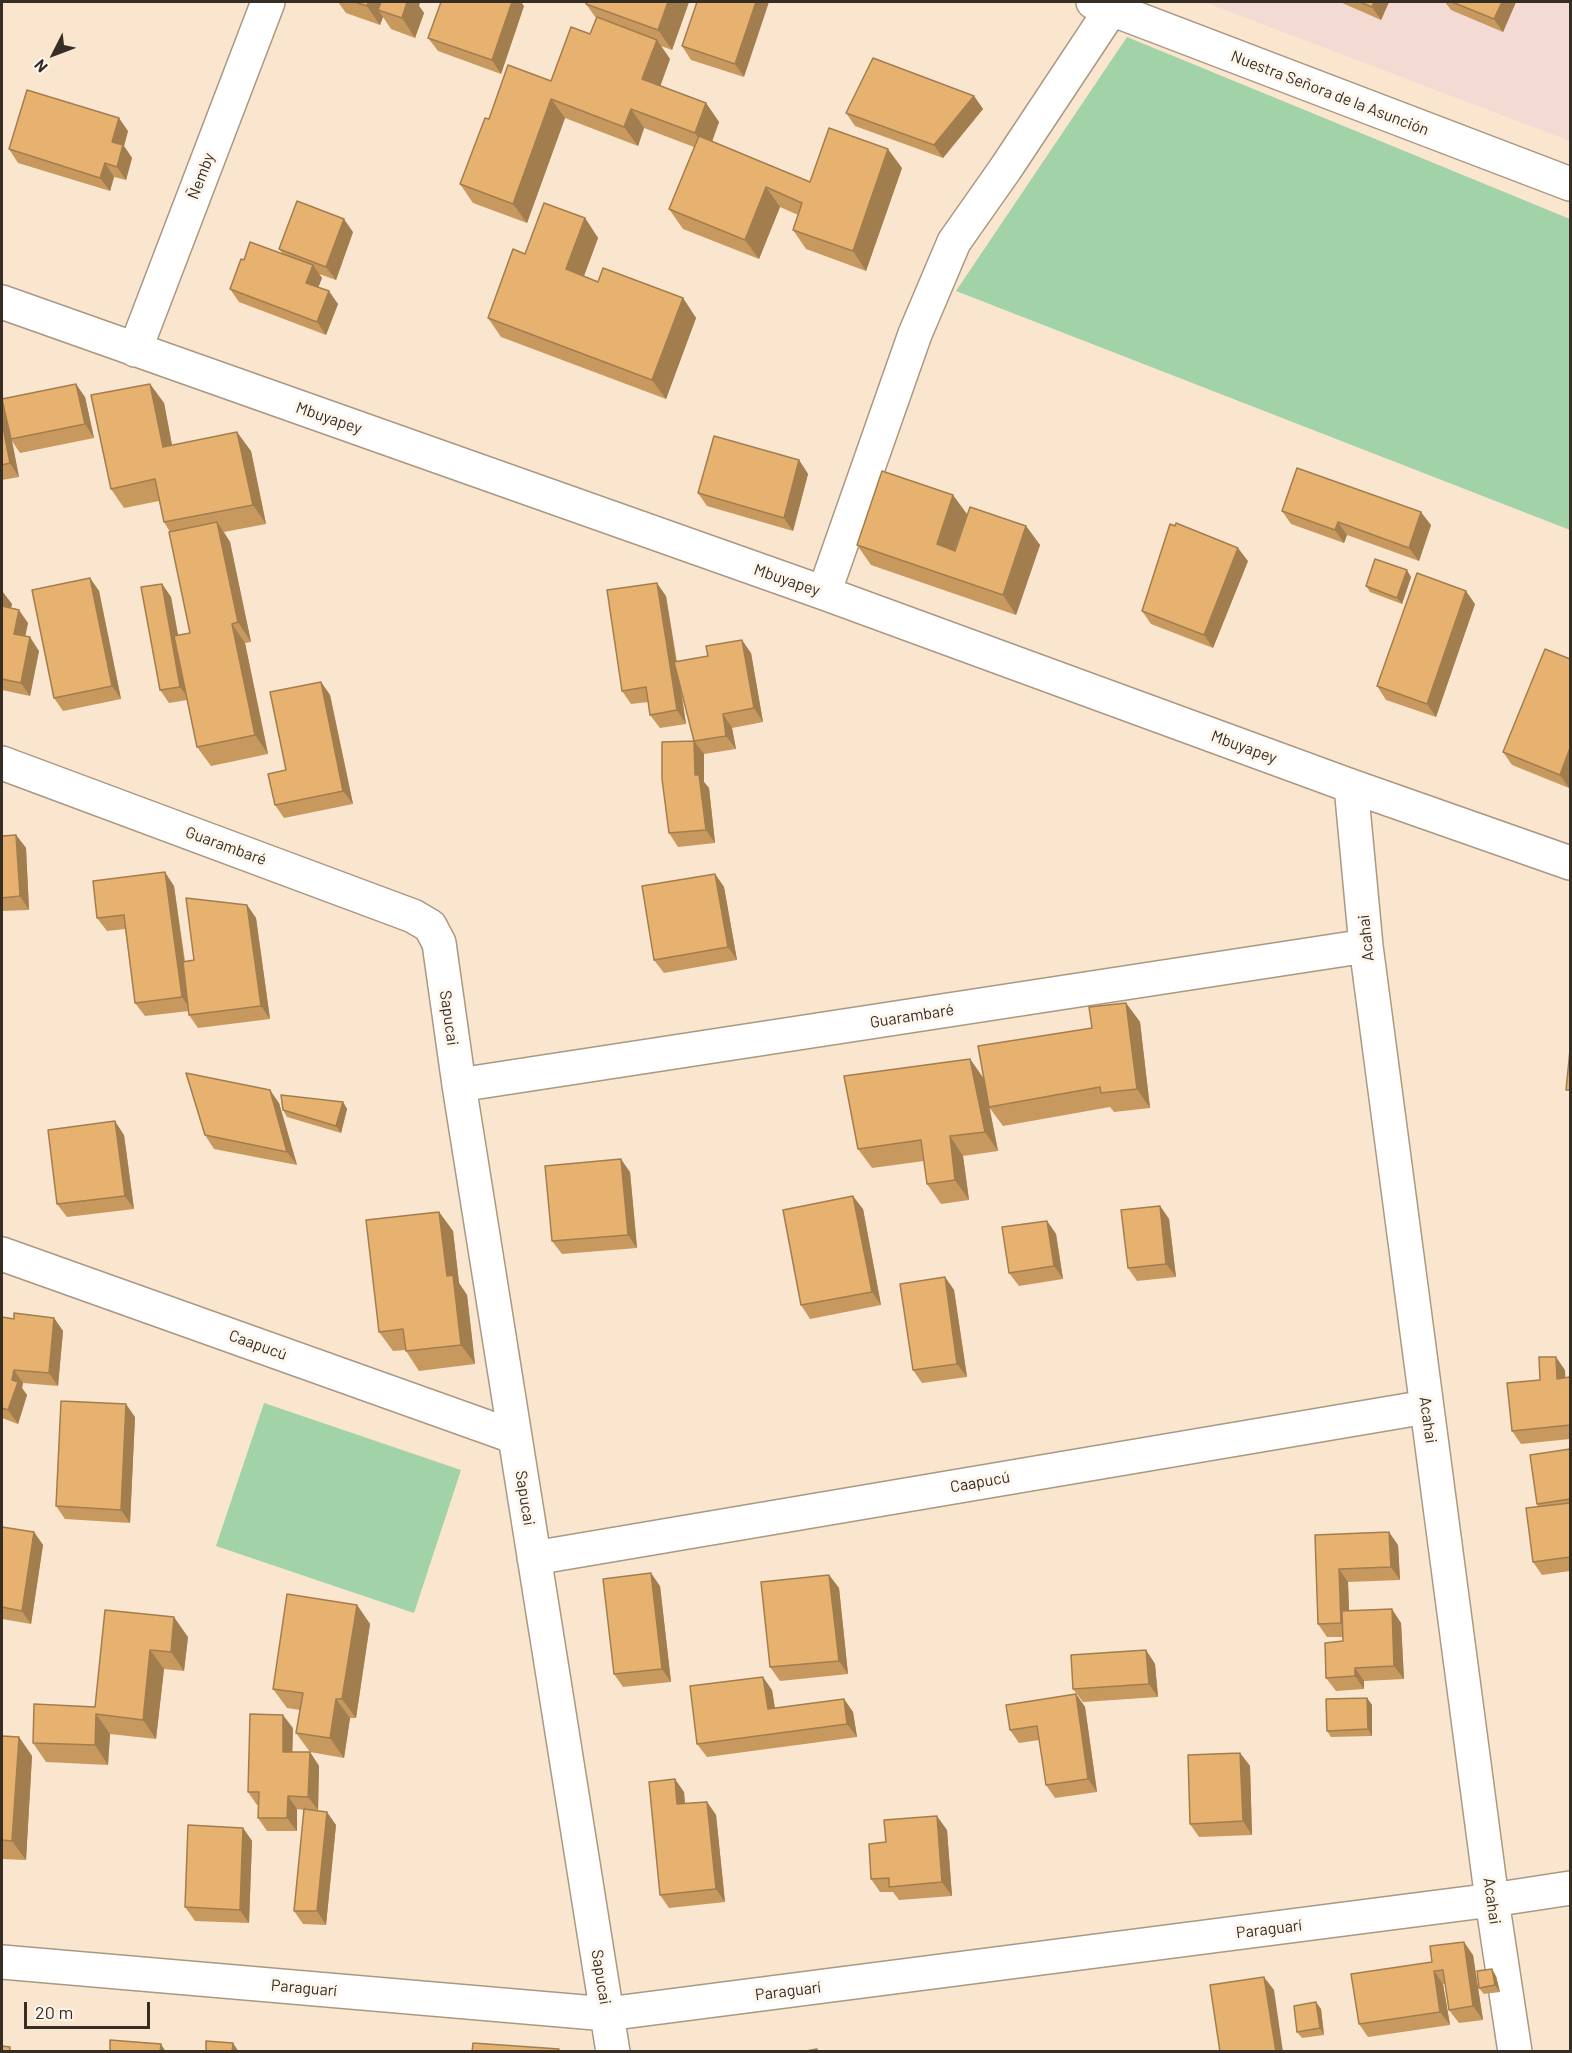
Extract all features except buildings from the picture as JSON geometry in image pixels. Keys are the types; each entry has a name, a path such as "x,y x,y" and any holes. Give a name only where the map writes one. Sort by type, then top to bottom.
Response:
{"street":[{"name":"Ñemby","path":"135,350 268,2"},
{"name":"Nuestra Señora de la Asunción","path":"1106,4 1570,184"},
{"path":"824,593 915,334 954,242 1006,168 1106,4"},
{"name":"Mbuyapey","path":"2,302 824,593 1570,864"},
{"name":"Guarambaré","path":"2,763 413,916 430,926 439,943"},
{"name":"Acahai","path":"1351,786 1366,946 1492,1900 1515,2052"},
{"name":"Sapucai","path":"439,943 459,1085 613,2052"},
{"name":"Guarambaré","path":"459,1085 1366,946"},
{"name":"Caapucú","path":"2,1254 515,1437"},
{"name":"Caapucú","path":"534,1558 1426,1407"},
{"name":"Paraguarí","path":"2,1962 607,2014 1570,1888"}],"shaded area":[{"path":"1204,2 1570,2 1570,141"}],"green space":[{"path":"1127,37 1570,219 1570,530 956,291"},
{"path":"264,1403 461,1470 414,1613 216,1546"}]}
